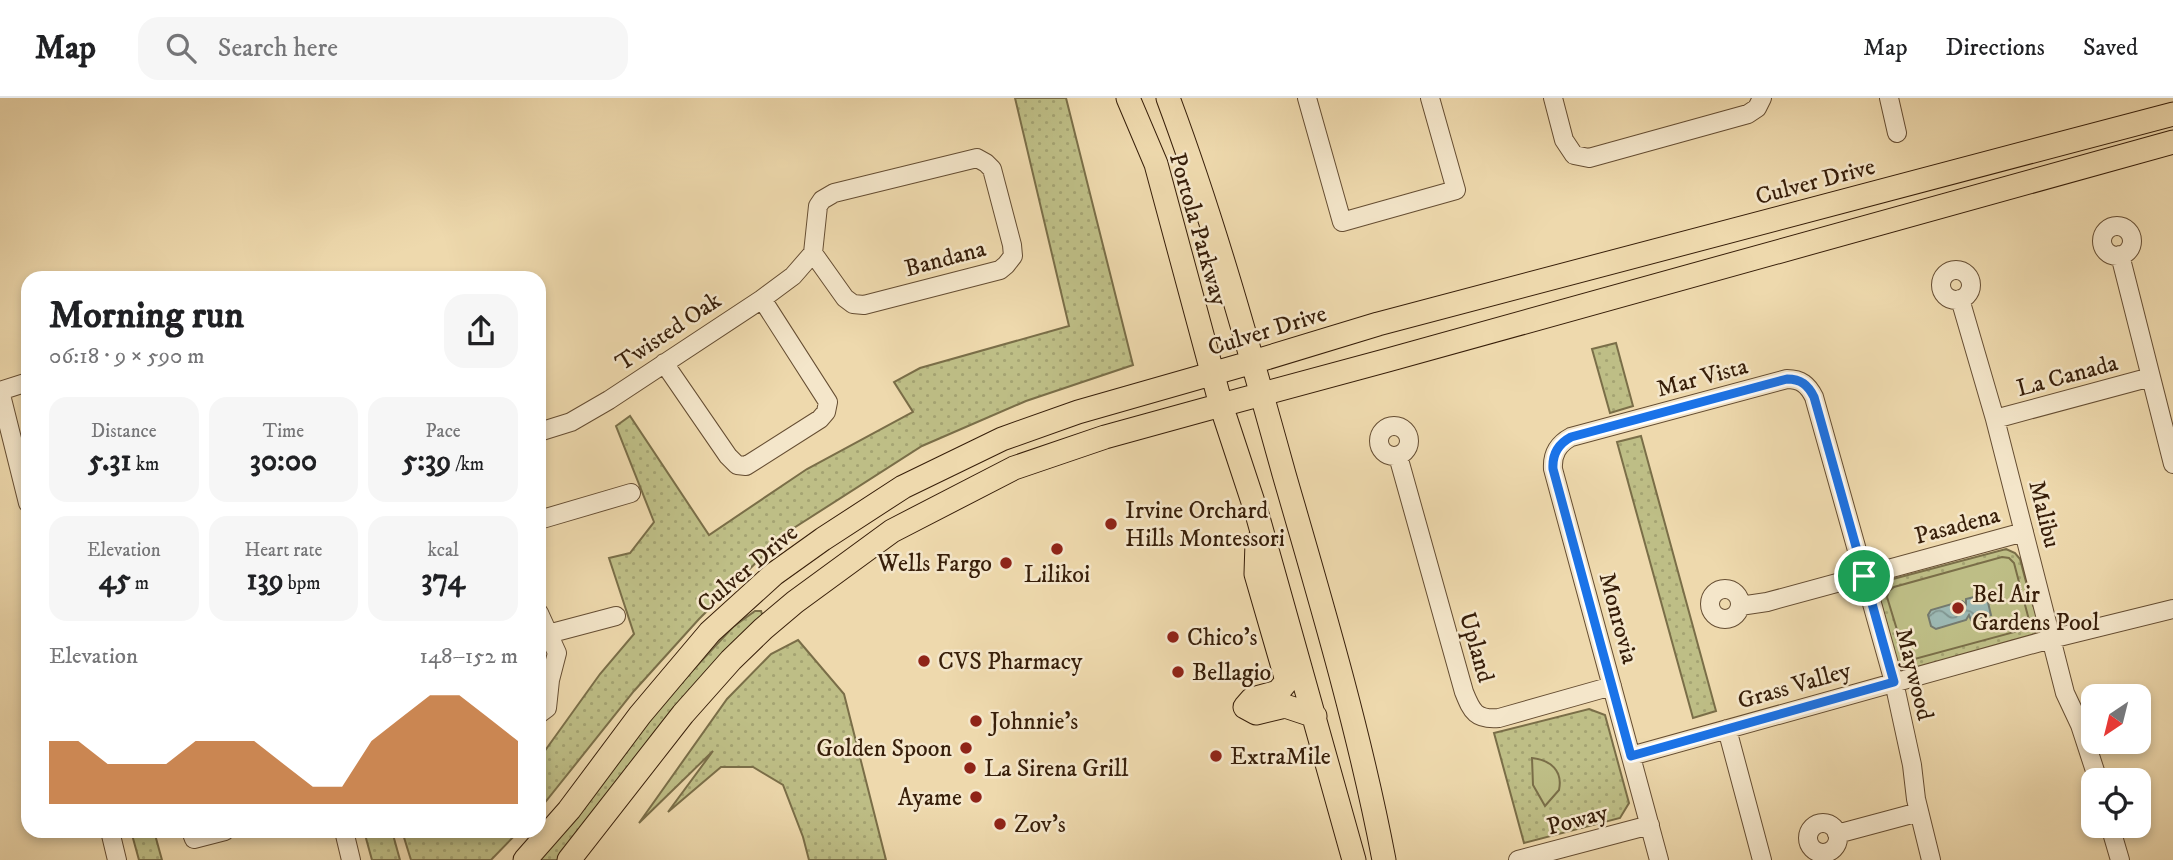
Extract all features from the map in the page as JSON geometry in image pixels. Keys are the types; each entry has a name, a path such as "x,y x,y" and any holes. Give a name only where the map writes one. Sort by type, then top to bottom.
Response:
{"main road":[{"name":"Portola Parkway","path":"1128,98 1156,164 1221,405 1257,514 1354,860"},
{"name":"Portola Parkway","path":"1168,98 1189,152 1253,362 1343,679 1370,785 1384,860"},
{"name":"Culver Drive","path":"546,836 569,810 640,715 710,632 774,574 903,488 1002,439 1078,412 1378,324 2173,114"},
{"path":"569,860 682,714 762,629 892,531 1014,468 1105,437 2173,142"},
{"path":"1257,514 1256,574 1287,681 1278,692 1252,699 1245,707 1256,713 1285,706 1315,716"},
{"name":"Culver Drive","path":"525,860 544,838"}],"street":[{"path":"1307,98 1342,222 1456,190 1430,98"},
{"path":"1553,98 1564,140 1574,155 1589,158 1748,114 1757,108 1762,98"},
{"path":"1889,98 1897,133"},
{"name":"Bandana","path":"977,158 992,169 1013,256 1000,270 864,305 853,304 845,298 813,253 818,206 822,200 834,193 977,158"},
{"name":"Twisted Oak","path":"546,430 571,422 609,400 762,299 793,276 813,253"},
{"path":"2120,256 2173,464"},
{"path":"664,363 727,456 737,465 746,466 785,442 820,419 826,412 828,402 762,299"},
{"name":"Malibu","path":"1960,299 1995,419 2065,693 2080,725 2094,768"},
{"name":"La Canada","path":"1995,419 2151,377"},
{"name":"Mar Vista","path":"1613,426 1787,379 1804,383"},
{"name":"Maywood","path":"1804,383 1814,397 1894,682 1931,860"},
{"path":"21,384 0,391 21,475"},
{"name":"Monrovia","path":"1613,426 1565,440 1556,449 1553,462 1659,860"},
{"name":"Upland","path":"1398,456 1470,708 1478,716 1499,718 1612,686"},
{"path":"546,518 631,494"},
{"name":"Pasadena","path":"1740,606 1767,602 2024,532"},
{"name":"Grass Valley","path":"1631,756 2051,639 2173,609"},
{"path":"548,634 616,616"},
{"path":"546,629 557,653 546,709"},
{"path":"1727,729 1762,860"},
{"path":"1837,834 1919,812"},
{"name":"Poway","path":"1518,860 1650,825"},
{"path":"112,838 117,860"},
{"path":"346,838 351,860"},
{"path":"2114,838 2120,860"}],"green space":[{"path":"1015,98 1066,98 1133,365 1026,401 922,446 786,533 699,619 634,691 546,801 546,749 600,674 634,634 609,558 630,553 654,522 616,426 630,416 709,535 807,469 913,412 894,382 920,368 1069,326"},
{"path":"1616,343 1633,406 1610,413 1592,349"},
{"path":"1641,436 1716,711 1693,718 1617,442"},
{"name":"Bel Air Gardens Pool","path":"2006,549 2020,559 2031,601 2039,618 2033,637 1908,671 1898,665 1894,659 1880,600 1881,588 1893,579"},
{"name":"Bel Air Gardens Pool","path":"2002,557 2009,558 2014,563 2029,620 2022,630 1911,660 1905,656 1887,597 1889,591 1894,587"},
{"path":"755,611 761,611 763,617 558,860 538,860 665,700 733,627"},
{"path":"798,640 844,694 886,860 809,860 783,785 753,767 721,767 668,812 713,751 639,823 727,699 771,654"},
{"path":"1589,709 1605,715 1629,803 1620,818 1524,843 1494,733"},
{"path":"1532,758 1550,764 1559,777 1559,790 1545,806 1533,785"},
{"path":"133,838 156,838 162,860 139,860"},
{"path":"366,838 394,838 400,860 372,860"},
{"path":"404,838 512,838 491,860 411,860"}],"water":[{"path":"1986,594 1991,615 1971,620 1969,615 1966,620 1936,629 1931,626 1928,615 1931,610 1962,601 1966,604 1966,599"}],"place":[{"name":"Irvine Orchard Hills Montessori","path":"1111,524"},
{"name":"Lilikoi","path":"1057,549"},
{"name":"Wells Fargo","path":"1006,563"},
{"name":"Bel Air Gardens Pool","path":"1958,608"},
{"name":"Chico's","path":"1173,637"},
{"name":"CVS Pharmacy","path":"924,661"},
{"name":"Bellagio","path":"1178,672"},
{"name":"Johnnie's","path":"976,721"},
{"name":"Golden Spoon","path":"966,748"},
{"name":"ExtraMile","path":"1216,756"},
{"name":"La Sirena Grill","path":"970,768"},
{"name":"Ayame","path":"976,797"},
{"name":"Zov's","path":"1000,824"}],"route":[{"path":"1787,379 1796,379 1804,383 1814,397 1864,576 1894,682 1631,756 1553,469 1556,449 1571,437 1787,379"}]}
